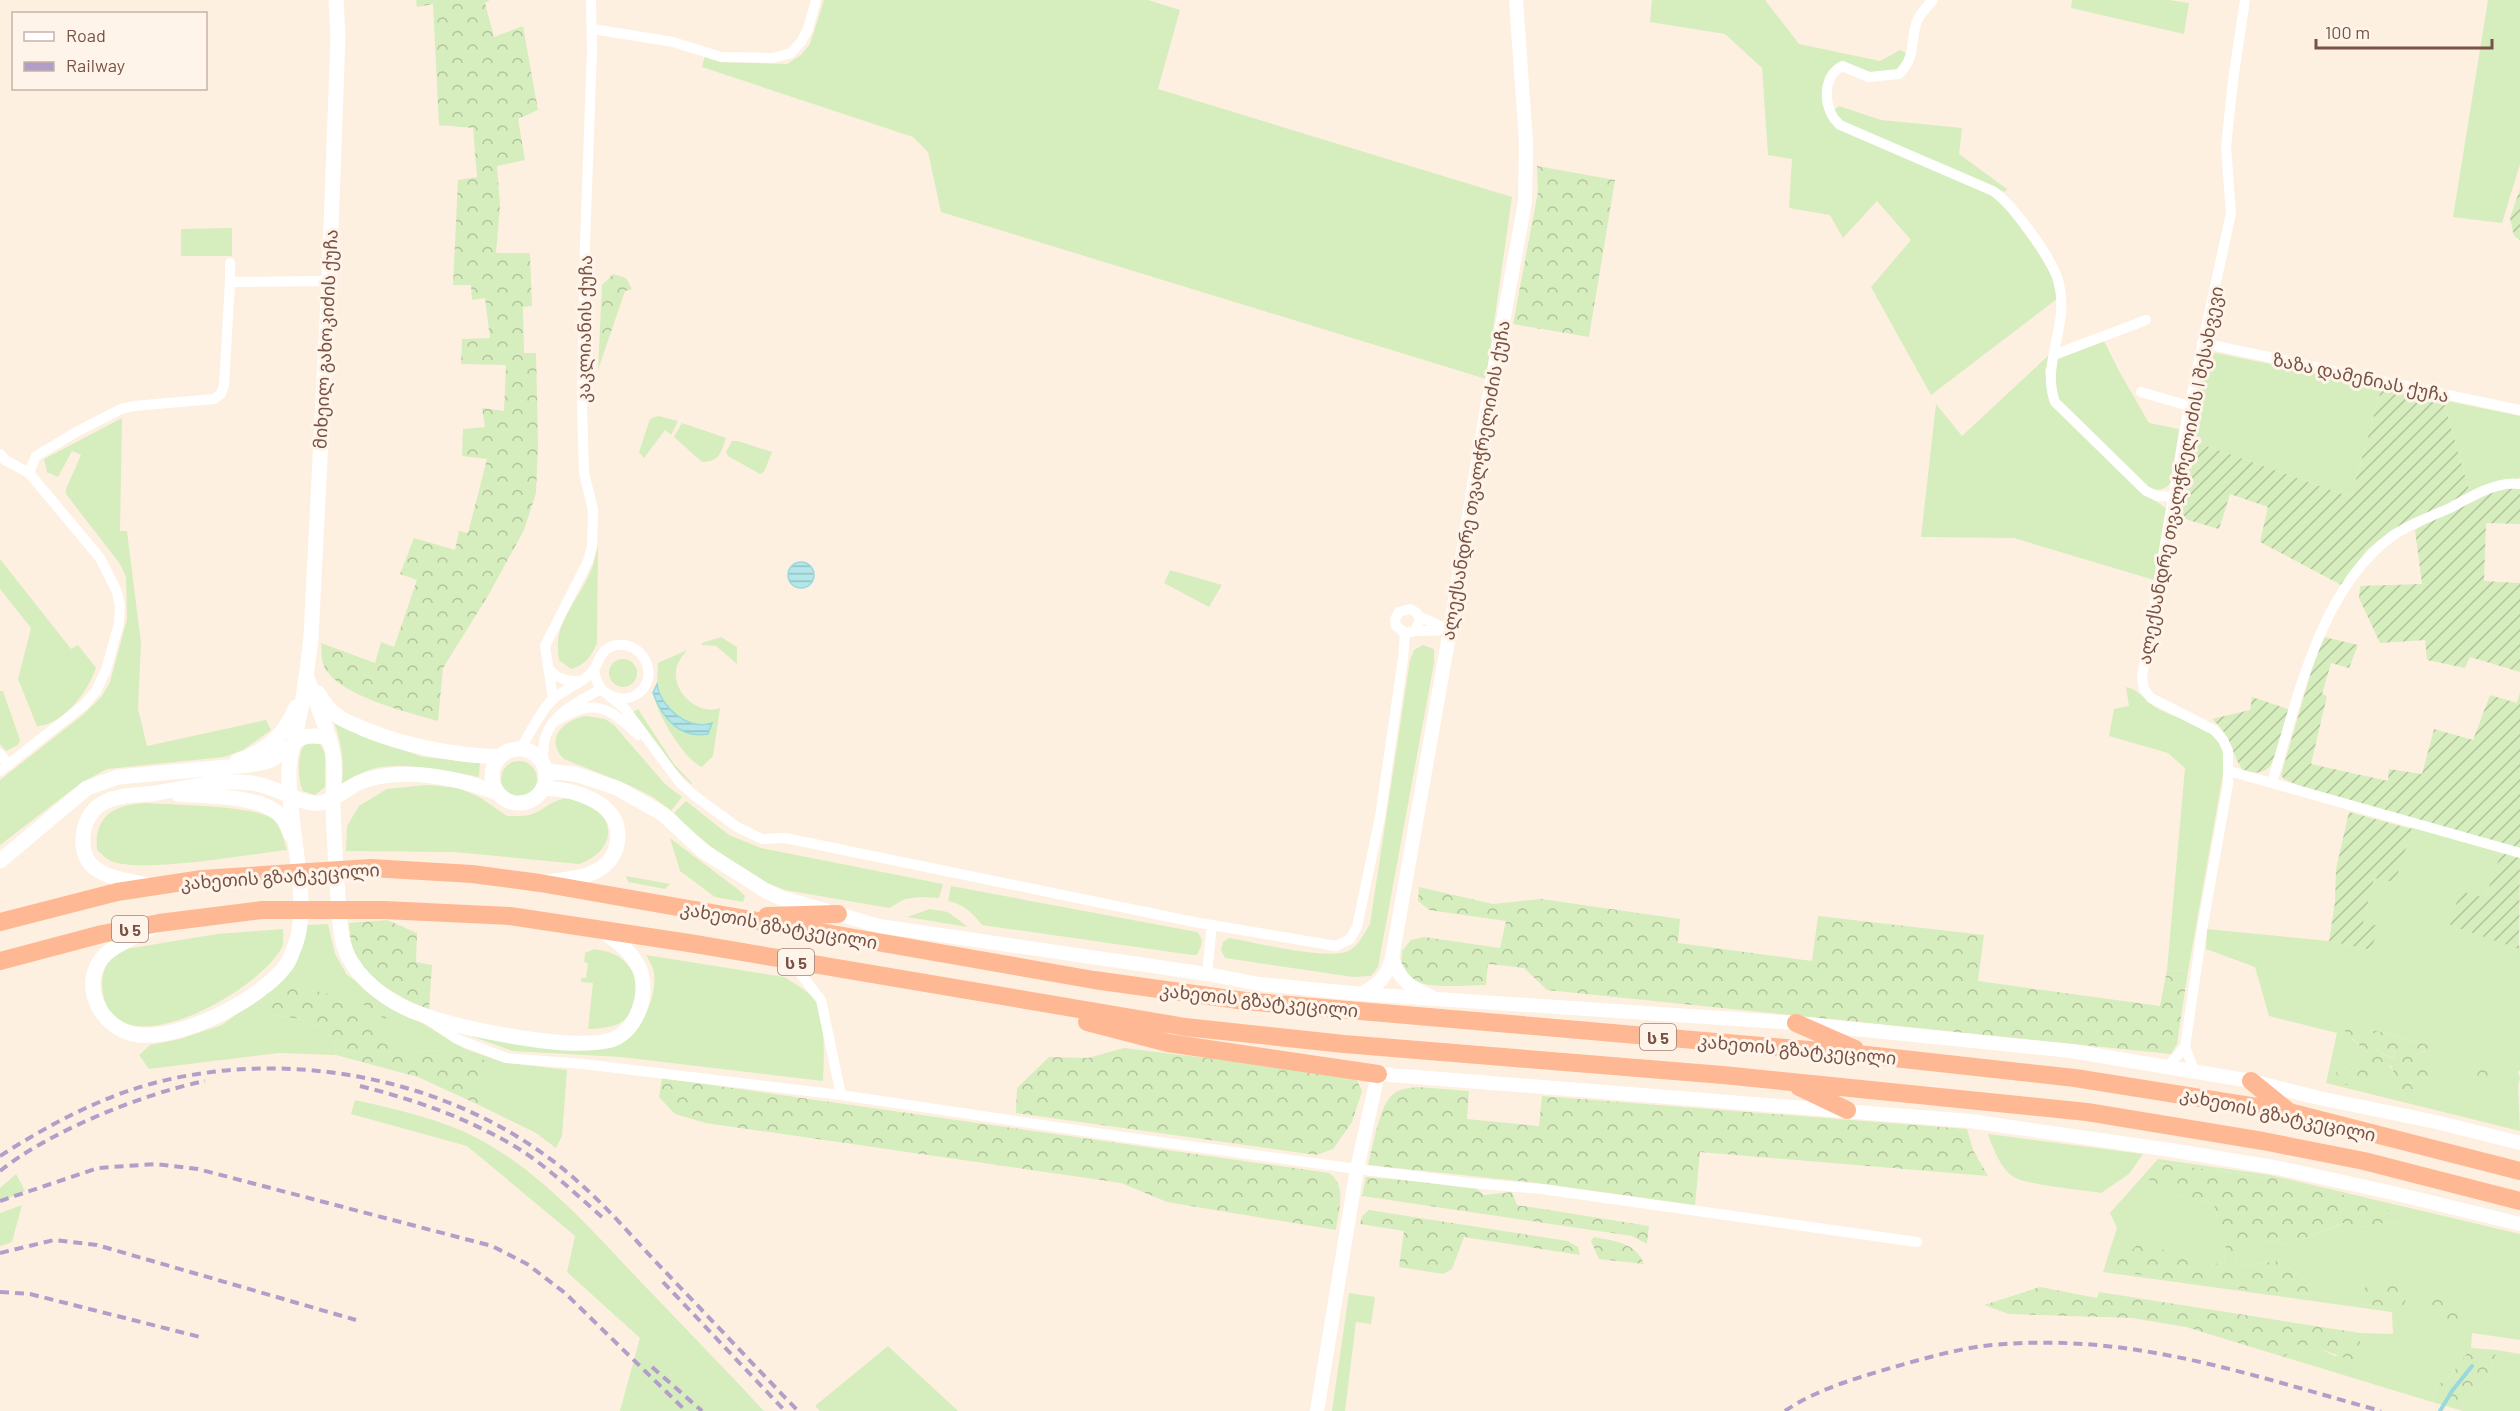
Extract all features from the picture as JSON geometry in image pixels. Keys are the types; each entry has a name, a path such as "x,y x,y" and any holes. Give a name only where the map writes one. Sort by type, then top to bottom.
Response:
{"highway":[{"name":"კახეთის გზატკეცილი","path":"0,922 63,905 150,886 257,874 371,868 472,874 540,883 1094,980 1233,1000 1867,1055 2075,1077 2289,1112 2520,1171"},
{"name":"კახეთის გზატკეცილი","path":"0,961 102,934 159,923 262,910 384,909 510,916 775,958 1185,1028 1789,1082 2087,1112 2263,1141 2364,1161 2520,1201"},
{"path":"729,916 838,914"},
{"path":"990,996 1168,1043 1378,1074"},
{"path":"1797,1023 1867,1055"},
{"path":"2251,1081 2289,1112"},
{"path":"1789,1082 1847,1110"}],"main road":[{"name":"მიხეილ გახოკიძის ქუჩა","path":"307,679 329,281 338,37 336,0"},
{"path":"307,679 334,762 333,797 341,941 351,963 365,981 381,993 418,1013 480,1030 588,1043 610,1041 633,1024 644,990 638,964 629,953 601,930"},
{"path":"159,923 107,954 94,977 94,999 101,1015 117,1028 139,1035 175,1031 205,1022 253,996 287,964 297,940 301,907 289,770 307,679"},
{"path":"307,679 329,709 341,719 379,735 426,749 500,757"},
{"path":"210,769 240,760 267,748 291,718 307,679"},
{"path":"0,861 87,788 102,781 118,777 270,761 294,740 313,735 328,738"},
{"path":"498,793 492,777 493,768 500,757 511,750 529,750 544,766 617,788 663,814 704,851 766,891 781,898 838,914"},
{"path":"150,886 106,875 94,868 87,860 83,849 85,828 97,806 116,797 157,793 213,783 250,782 290,794 307,803 323,803 361,782 398,774 474,784 498,793 513,802 522,803 531,801 544,788 544,766"},
{"path":"540,883 584,876 600,870 615,853 618,830 613,816 598,803 572,791 544,788"},
{"path":"157,793 242,800 262,804 283,819 294,841"}],"street":[{"name":"კაკლიანის ქუჩა","path":"550,670 545,646 588,561 592,547 593,510 584,473 582,408 593,29 591,0"},
{"path":"593,29 674,42 721,57 773,58 791,53 801,42 808,29 816,0"},
{"name":"ალექსანდრე თვალჭრელიძის ქუჩა","path":"1362,994 1378,985 1388,972 1392,958 1525,202 1526,142 1516,0"},
{"path":"1933,0 1916,23 1912,53 1899,74 1869,77 1842,66 1833,71 1828,79 1828,106 1832,118 1840,125 1993,191 2005,200 2040,246 2059,283 2061,319 2049,374 2049,387 2055,402 2146,491 2157,496 2173,497"},
{"name":"ალექსანდრე თვალჭრელიძის I შესახვევი","path":"2194,1070 2185,1047 2202,924 2229,771 2228,751 2223,740 2214,730 2151,698 2144,689 2143,666 2189,406 2231,213 2226,147 2245,0"},
{"path":"29,473 36,456 121,409 213,399 221,394 224,385 230,263"},
{"path":"230,282 329,281"},
{"path":"2054,355 2146,320"},
{"name":"ზაზა დამენიას ქუჩა","path":"2202,343 2520,410"},
{"path":"2141,392 2189,406"},
{"path":"0,454 5,460 29,473 100,558 117,592 119,614 106,670 96,691 84,705 4,768 0,754"},
{"path":"2272,783 2317,640 2348,584 2373,551 2393,535 2471,497 2518,481"},
{"path":"1406,609 1414,610 1418,615 1450,630 1410,632 1396,626 1396,615 1406,609"},
{"path":"594,670 596,681 604,692 625,709 680,783 736,828 762,839 785,838 1212,925 1336,946 1350,939 1357,927 1380,817 1403,659 1410,632 1419,624 1418,615"},
{"path":"520,749 553,699 594,670 603,652 614,646 628,646 643,655 649,671 645,686 640,692 625,699 604,692 563,712 552,723 545,738 544,766"},
{"path":"550,670 556,677 564,680 580,681"},
{"path":"550,670 553,699"},
{"path":"552,723 571,712 593,707 604,708 620,718 655,752"},
{"path":"2229,771 2520,853"},
{"name":"კახეთის გზატკეცილი","path":"838,914 879,926 1207,974 1260,984 1439,1000 1514,1003 1797,1023 2071,1051 2169,1065 2251,1081 2520,1143"},
{"path":"1207,974 1212,925"},
{"path":"775,958 799,972 821,1000 840,1095"},
{"path":"1392,958 1397,973 1407,984 1439,1000"},
{"path":"418,1013 457,1040 506,1058 583,1064 840,1095 1071,1130 1357,1169 1542,1189 1917,1242"},
{"path":"2169,1065 2185,1047"},
{"path":"1317,1411 1357,1169 1378,1074 1970,1121 2177,1150 2370,1188 2520,1224"}],"green space":[{"path":"416,0 490,0 485,3 494,37 523,26 538,110 518,119 525,160 497,166 500,206 496,253 530,253 532,306 523,307 524,353 536,353 538,444 536,493 524,530 489,594 443,668 438,721 375,701 343,686 331,676 324,666 321,643 375,663 381,642 394,647 417,580 400,574 414,538 455,550 459,531 468,533 487,459 462,456 463,429 485,427 482,408 504,411 506,365 461,364 462,339 490,338 485,298 472,300 471,285 453,285 458,180 477,177 473,128 439,125 433,4 417,7"},
{"path":"824,0 1148,0 1180,10 1158,89 1512,197 1486,379 941,212 928,152 913,137 702,67 705,55 723,62 787,64 801,55 810,44"},
{"path":"1652,0 1765,0 1799,44 1880,61 1900,50 1906,53 1903,63 1897,70 1869,74 1842,63 1830,69 1825,77 1824,109 1830,122 1986,191 2001,201 2037,251 2053,278 2057,299 1931,395 1871,287 1911,240 1877,201 1843,238 1830,215 1789,208 1792,159 1768,155 1762,68 1725,34 1650,22"},
{"path":"2072,0 2169,0 2189,3 2184,34 2071,8"},
{"path":"2488,0 2520,0 2520,164 2502,223 2453,217"},
{"path":"1839,106 1881,120 1962,128 1959,154 2007,189 2005,192 1843,122 1832,112"},
{"path":"1537,166 1615,180 1589,337 1513,324 1538,192"},
{"path":"2520,189 2520,240 2514,236 2510,218"},
{"path":"232,228 232,256 181,256 181,229"},
{"path":"613,274 626,278 632,289 625,291 598,370 602,285"},
{"path":"2104,341 2149,423 2179,429 2171,482 2164,488 2149,489 2058,399 2053,386 2056,359"},
{"path":"2216,353 2382,387 2351,497 2189,440 2203,361 2208,355"},
{"path":"2050,354 2045,371 2048,395 2149,497 2166,508 2154,580 2014,538 1921,537 1936,404 1962,436"},
{"path":"2382,387 2443,400 2470,493 2379,540 2366,551 2343,586 2260,542 2268,507 2230,494 2219,529 2175,516 2189,440 2351,497"},
{"path":"2443,400 2520,416 2520,477 2516,481 2470,493"},
{"path":"658,416 678,421 671,435 665,430 644,458 639,452 650,419"},
{"path":"122,418 120,531 127,531 141,643 138,709 147,746 266,720 271,730 243,750 224,757 107,769 81,783 0,845 0,780 84,714 102,696 110,682 127,619 126,577 120,564 66,494 81,455 72,451 58,477 47,472 44,459"},
{"path":"682,423 726,438 718,456 708,462 702,462 674,437"},
{"path":"732,441 772,452 764,472 760,474 728,456 726,452"},
{"path":"2520,489 2520,524 2486,523 2484,581 2520,583 2520,672 2470,657 2465,668 2427,660 2425,640 2380,643 2359,598 2360,586 2422,584 2415,530 2479,496 2493,491"},
{"path":"598,544 597,643 587,660 571,669 559,660 559,634 568,612 587,580"},
{"path":"0,559 71,649 78,645 96,668 87,687 74,705 56,720 47,724 37,726 18,679 31,628 0,589"},
{"path":"1170,570 1222,585 1209,607 1164,583"},
{"path":"721,637 737,647 737,664 716,646 702,645 702,643"},
{"path":"2324,637 2358,645 2349,668 2331,663 2322,694 2327,696 2311,764 2388,781 2389,769 2422,774 2434,729 2473,740 2490,695 2517,703 2520,692 2520,850 2302,787 2284,779 2281,775 2313,665"},
{"path":"1423,645 1434,649 1434,663 1378,967 1371,976 1353,977 1225,958 1221,950 1223,942 1229,938 1326,954 1350,950 1362,938 1370,924 1410,660 1414,650"},
{"path":"687,650 677,668 676,679 679,687 689,701 696,706 712,710 720,708 713,756 702,767 679,746 659,712 653,693 667,717 681,729 698,734 708,734 711,724 695,724 680,717 667,705 658,688 658,663"},
{"path":"623,659 633,663 637,673 633,683 623,687 613,683 609,673 613,663"},
{"path":"2126,687 2137,692 2160,710 2212,734 2223,752 2223,774 2188,971 2167,970 2185,768 2168,753 2109,736 2114,709 2129,706"},
{"path":"0,691 3,691 20,740 18,745 6,751 0,744"},
{"path":"2252,697 2291,710 2271,765 2258,772 2243,771 2228,738 2212,719 2250,710"},
{"path":"638,709 674,764 691,784 672,766 633,712"},
{"path":"586,716 605,719 614,725 665,784 682,797 671,811 653,797 631,786 564,759 558,752 556,744 559,732 570,722"},
{"path":"337,721 381,742 423,757 480,762 479,777 397,766 372,769 342,783 342,754 335,725"},
{"path":"306,742 319,742 325,753 325,787 315,795 303,791 300,780 301,752"},
{"path":"519,761 532,766 537,779 532,792 519,797 506,792 501,779 506,766"},
{"path":"427,785 459,788 481,798 507,816 529,815 553,802 568,798 588,803 605,819 608,829 607,839 602,849 579,864 455,852 346,851 347,826 359,806 387,789"},
{"path":"686,801 729,835 761,848 943,884 939,898 905,899 889,908 785,890 760,880 689,829 674,813"},
{"path":"144,803 233,809 265,815 279,826 287,850 170,864 126,864 109,860 97,850 97,838 103,821 108,814 124,806"},
{"path":"2349,812 2412,829 2395,882 2374,878 2363,923 2379,926 2371,950 2329,941 2335,902 2336,869"},
{"path":"2412,825 2502,850 2485,898 2519,948 2520,945 2520,1070 2518,1072 2520,1078 2518,1085 2520,1131 2326,1083 2337,1033 2269,1016 2255,967 2206,949 2207,929 2329,941 2371,950 2363,923 2374,877","holes":["2371,1029 2428,1045 2426,1051 2415,1055 2424,1082 2413,1076 2410,1077 2416,1094 2404,1096 2391,1068 2381,1061 2370,1072 2354,1076 2351,1080 2340,1068 2349,1067 2366,1052 2352,1039 2360,1030 2379,1052 2390,1057 2396,1058 2394,1051 2387,1049"]},
{"path":"670,838 740,891 745,896 743,902 715,897 680,871"},
{"path":"2502,850 2520,855 2519,949 2450,925 2460,891 2485,898"},
{"path":"626,876 670,884 665,889 628,882"},
{"path":"951,886 1197,932 1202,940 1201,946 1197,955 1192,955 982,925 967,909 948,901"},
{"path":"1419,887 1493,904 1541,899 1680,919 1678,943 1812,961 1818,916 1984,935 1978,981 2160,1006 2167,970 2188,971 2177,1044 2171,1054 1547,990 1524,968 1488,964 1486,985 1429,985 1409,978 1403,971 1402,951 1411,940 1424,937 1500,948 1506,921 1429,910 1418,901"},
{"path":"930,909 948,912 968,927 907,917"},
{"path":"387,920 417,933 416,962 432,965 429,1009 404,998 374,980 360,966 356,958 349,923"},
{"path":"328,924 335,954 347,975 382,999 465,1049 503,1062 567,1070 562,1136 556,1148 536,1133 481,1106 483,1101 475,1057 436,1050 413,1052 381,1043 369,1020 271,986 305,925"},
{"path":"283,929 282,947 269,965 220,1001 190,1016 161,1025 134,1026 114,1016 103,994 104,971 114,951 217,934"},
{"path":"594,949 610,952 622,959 631,969 638,983 632,1006 625,1019 612,1026 588,1029 593,983 581,982 581,978 586,978 588,963 584,962 585,953"},
{"path":"646,955 784,977 805,990 815,1000 821,1017 824,1039 823,1081 621,1057 513,1051 471,1036 473,1033 515,1042 631,1036 645,1015 654,990 654,973"},
{"path":"271,986 319,992 354,1004 370,1022 382,1043 413,1052 436,1050 475,1057 493,1063 496,1073 481,1087 483,1101 481,1106 418,1077 336,1055 333,1041 322,1029 295,1018 268,1015 259,998"},
{"path":"359,993 373,998 390,1012 386,1019 374,1014 360,1001"},
{"path":"259,998 268,1015 295,1018 322,1029 333,1041 336,1055 279,1053 149,1069 139,1055 150,1045 180,1039 222,1025"},
{"path":"2354,1023 2382,1054 2396,1058 2394,1051 2387,1049 2370,1029 2428,1045 2434,1049 2435,1053 2431,1055 2425,1051 2415,1055 2420,1067 2428,1062 2439,1067 2440,1072 2433,1086 2426,1087 2424,1082 2410,1077 2416,1094 2413,1100 2404,1096 2391,1066 2382,1062 2373,1067 2368,1076 2354,1076 2347,1085 2339,1083 2336,1072 2340,1068 2349,1067 2366,1052 2343,1029 2343,1024"},
{"path":"1124,1048 1355,1076 1362,1091 1352,1122 1333,1149 1316,1155 1016,1113 1017,1088 1049,1057 1088,1058"},
{"path":"2486,1061 2495,1075 2489,1085 2477,1089 2476,1072 2481,1062"},
{"path":"662,1078 1329,1173 1335,1178 1340,1191 1336,1230 1167,1202 1121,1183 706,1123 675,1114 659,1097"},
{"path":"1418,1087 1469,1091 1467,1119 1539,1126 1542,1096 1967,1129 1973,1150 1988,1176 1700,1152 1695,1205 1529,1182 1368,1165 1380,1118 1387,1102 1397,1092"},
{"path":"355,1100 422,1116 460,1130 486,1143 535,1177 579,1217 764,1411 620,1411 640,1338 567,1272 575,1236 467,1146 351,1114"},
{"path":"1988,1134 2143,1154 2129,1174 2101,1193 2042,1185 2014,1177 2001,1163"},
{"path":"2158,1159 2270,1175 2520,1234 2520,1340 2472,1333 2471,1348 2451,1375 2437,1386 2432,1402 2284,1357 2299,1344 2312,1345 2335,1356 2360,1348 2360,1333 2393,1334 2392,1312 2103,1272 2117,1228 2110,1213","holes":["2159,1163 2272,1178 2371,1202 2378,1210 2400,1224 2386,1223 2360,1227 2344,1223 2289,1245 2267,1240 2242,1242 2235,1255 2238,1266 2279,1261 2300,1275 2327,1300 2106,1270 2114,1251 2125,1258 2169,1249 2195,1263 2224,1262 2226,1244 2214,1229 2217,1218 2214,1204 2176,1195 2147,1178","2396,1285 2403,1286 2397,1316 2397,1310 2361,1304 2363,1294"]},
{"path":"2159,1163 2272,1178 2372,1202 2378,1210 2388,1210 2403,1217 2400,1224 2386,1223 2360,1227 2343,1223 2289,1245 2267,1240 2242,1243 2235,1255 2238,1266 2279,1261 2300,1275 2328,1301 2106,1270 2114,1250 2125,1258 2138,1244 2151,1252 2169,1249 2195,1263 2224,1262 2226,1244 2213,1229 2217,1218 2214,1204 2176,1195 2146,1178"},
{"path":"16,1174 25,1191 0,1202 0,1188"},
{"path":"1366,1177 1473,1186 1484,1195 1512,1192 1517,1205 1649,1226 1647,1244 1632,1236 1362,1196"},
{"path":"22,1205 12,1242 0,1246 0,1213"},
{"path":"1369,1210 1568,1241 1578,1247 1580,1255 1464,1237 1452,1269 1443,1274 1399,1267 1404,1231 1360,1224 1362,1216"},
{"path":"1594,1237 1630,1247 1644,1264 1599,1259 1591,1241"},
{"path":"2385,1283 2403,1286 2407,1298 2397,1317 2397,1310 2361,1304 2359,1295 2368,1284"},
{"path":"2040,1287 2097,1298 2099,1292 2360,1333 2360,1349 2355,1361 2299,1344 2284,1357 2186,1327 2132,1318 2009,1314 1984,1305"},
{"path":"2436,1291 2456,1301 2463,1309 2467,1320 2449,1325 2436,1319 2426,1305"},
{"path":"1349,1293 1375,1297 1371,1324 1356,1322 1345,1411 1332,1411"},
{"path":"888,1346 958,1411 820,1411 815,1406"},
{"path":"2471,1348 2497,1350 2486,1378 2465,1396 2463,1411 2432,1402 2437,1386 2451,1375"},
{"path":"2497,1350 2520,1354 2520,1411 2463,1411 2465,1396 2486,1378"}],"water":[{"path":"801,562 810,566 814,575 810,584 801,588 792,584 788,575 792,566"},
{"path":"657,684 663,701 677,715 694,724 712,723 708,734 688,733 673,724 661,710 653,693"}],"waterway":[{"path":"2440,1411 2452,1391 2472,1366"}],"railway":[{"path":"0,1156 38,1133 98,1102 162,1081 216,1072 271,1068 326,1072 380,1081 434,1097 484,1118 532,1146 575,1179 798,1411"},
{"path":"0,1171 70,1128 153,1095 205,1081"},
{"path":"360,1086 436,1109 491,1133 534,1159 602,1217"},
{"path":"0,1201 98,1168 156,1164 198,1169 492,1246 527,1264 565,1293 686,1411"},
{"path":"0,1253 54,1240 97,1245 356,1320"},
{"path":"663,1282 785,1411"},
{"path":"0,1292 30,1294 204,1338"},
{"path":"1785,1411 1810,1396 1838,1385 1931,1357 1980,1346 2043,1343 2093,1345 2190,1360 2381,1411"},
{"path":"652,1367 702,1411"}]}
